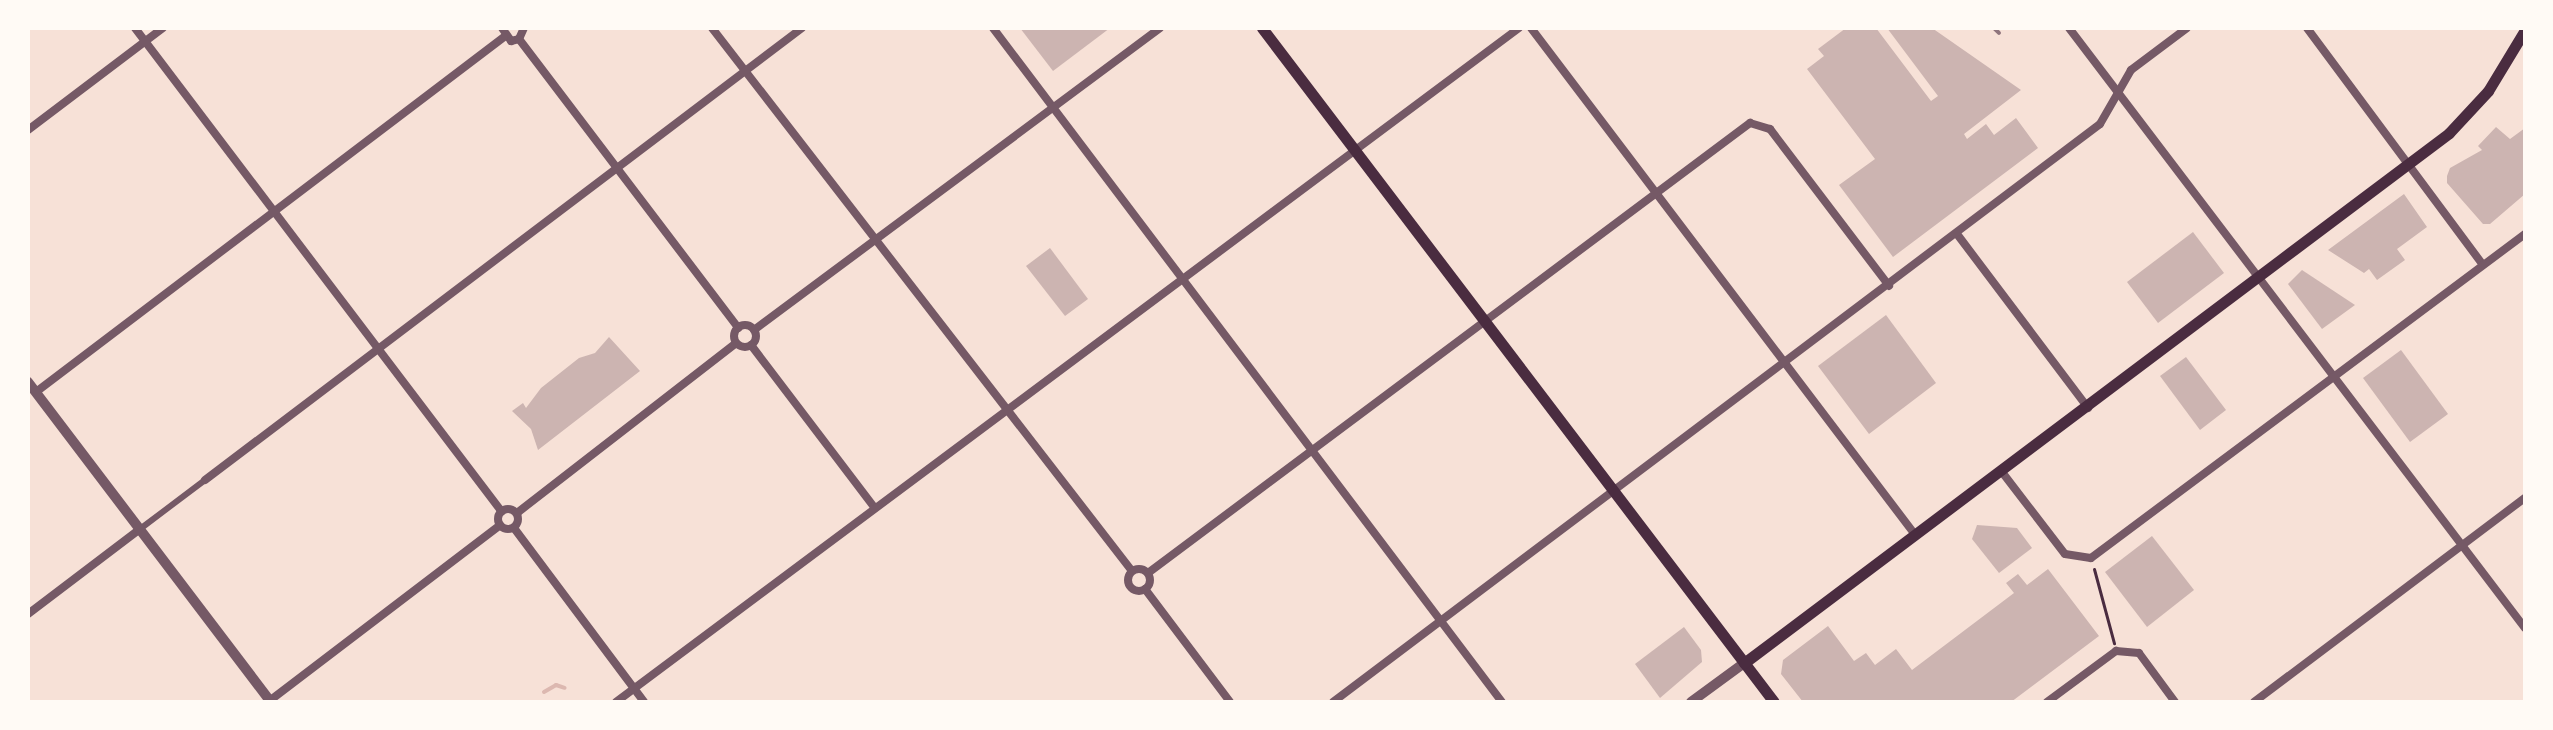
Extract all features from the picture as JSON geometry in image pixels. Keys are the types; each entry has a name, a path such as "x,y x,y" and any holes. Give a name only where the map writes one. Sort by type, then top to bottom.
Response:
{"main road":[{"path":"1262,28 1774,702"},
{"path":"1744,663 2408,165 2470,113 2525,30"}],"street":[{"path":"28,382 270,701 500,525 502,512 135,28"},
{"path":"28,130 163,28"},
{"path":"519,39 524,28"},
{"path":"712,28 1132,571 1148,573"},
{"path":"28,614 802,28"},
{"path":"993,28 1502,702"},
{"path":"751,345 754,330 1160,28"},
{"path":"616,702 1519,28"},
{"path":"1531,28 1916,536"},
{"path":"2069,28 2525,628"},
{"path":"1333,702 2100,124 2133,68 2187,28"},
{"path":"2307,28 2483,265"},
{"path":"36,392 275,211 503,32 519,39 738,328 736,343 517,513 514,528"},
{"path":"1145,589 1148,573 1742,127 1758,122 1770,129 1889,286"},
{"path":"1957,234 2088,408"},
{"path":"2002,472 2065,554 2091,558 2332,374 2525,234"},
{"path":"738,328 754,330"},
{"path":"736,343 751,345 874,507"},
{"path":"2254,702 2525,498"},
{"path":"502,512 517,513"},
{"path":"500,525 514,528 644,702"},
{"path":"1132,571 1130,587 1145,589 1230,702"},
{"path":"2047,702 2116,651 2139,653 2175,702"},
{"path":"1691,702 1744,663"}],"path":[{"path":"2091,558 2116,651"}],"building":[{"path":"1020,28 1110,28 1053,71"},
{"path":"1846,28 1876,28 1931,101 1938,96 1887,28 1932,28 2021,90 1964,134 1967,139 1986,124 1994,135 2016,118 2038,148 1893,257 1839,185 1875,159 1807,69 1824,56 1818,49"},
{"path":"2496,127 2510,139 2525,128 2525,194 2490,224 2483,224 2447,183 2447,176 2450,168 2482,150 2478,146"},
{"path":"2404,194 2427,227 2397,249 2405,260 2377,280 2369,269 2364,273 2328,250"},
{"path":"2193,232 2224,273 2158,323 2127,282"},
{"path":"1050,248 1088,299 1065,316 1026,266"},
{"path":"2302,270 2355,305 2322,329 2288,284"},
{"path":"1886,315 1936,383 1869,434 1818,366"},
{"path":"609,337 640,371 538,450 531,429 512,411 523,403 526,408 541,388 579,358 595,353"},
{"path":"2401,350 2448,414 2410,442 2363,378"},
{"path":"2186,357 2226,410 2200,430 2160,376"},
{"path":"1977,525 2017,528 2032,548 1999,573 1972,539"},
{"path":"2152,536 2194,590 2147,627 2105,572"},
{"path":"2048,569 2099,636 2011,702 1803,702 1781,674 1783,660 1828,626 1854,661 1866,653 1875,665 1896,649 1912,670 2014,593 2006,583 2018,574 2027,585"},
{"path":"1684,627 1701,650 1702,662 1660,698 1635,664"}],"waterway":[{"path":"544,692 556,685 565,688"}],"railway":[{"path":"1994,28 1999,33"}]}
